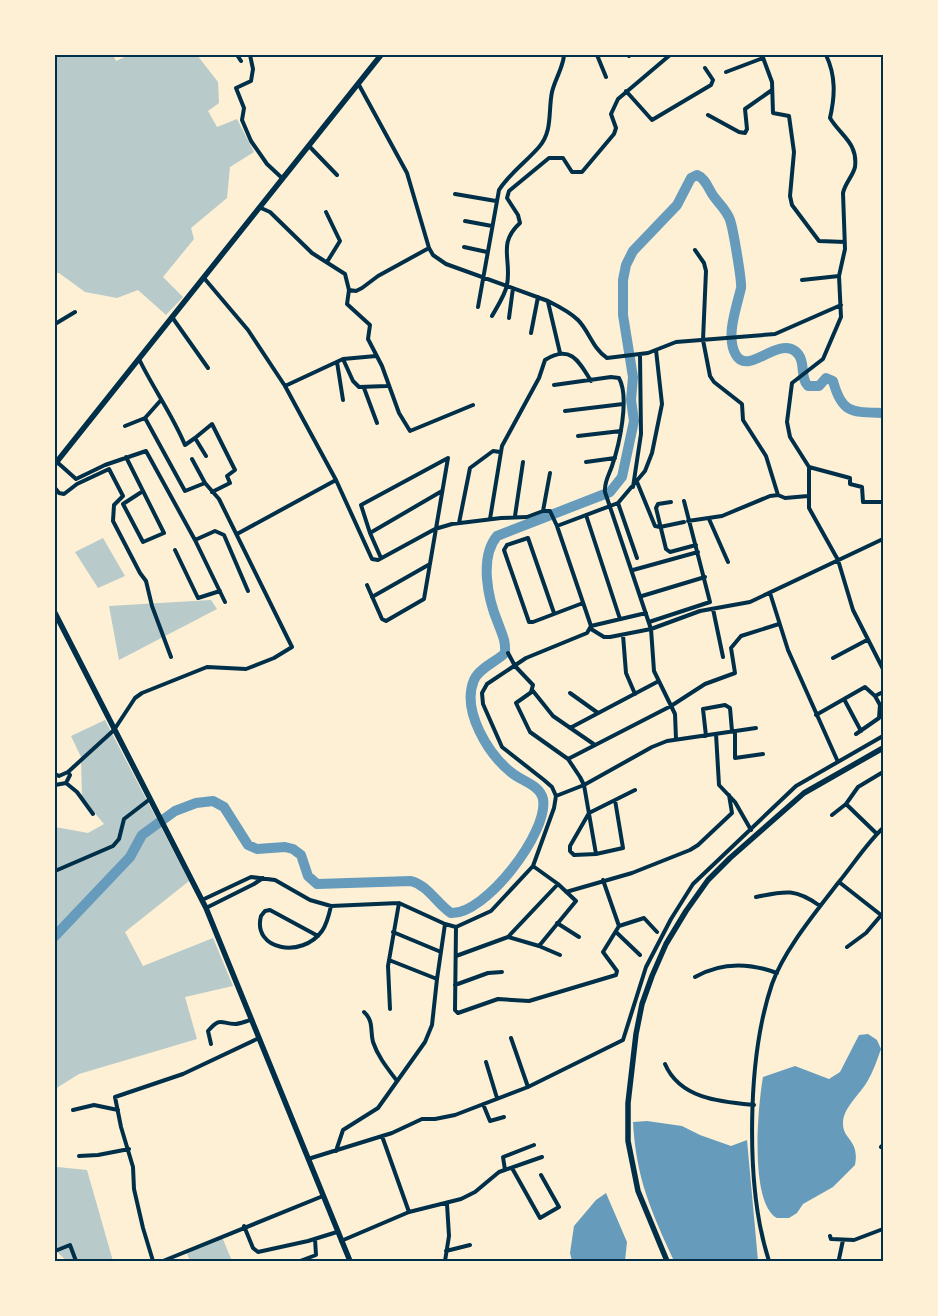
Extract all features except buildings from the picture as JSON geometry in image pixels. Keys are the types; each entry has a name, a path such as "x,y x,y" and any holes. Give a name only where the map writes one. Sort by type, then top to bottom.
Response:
{"main road":[{"path":"56,463 261,208 282,178 360,85 381,55"},
{"path":"55,613 206,908 350,1261"},
{"path":"667,1261 638,1192 628,1141 628,1103 636,1034 642,1004 652,976 666,944 686,911 713,875 804,793 883,748"}],"street":[{"path":"237,55 242,61"},
{"path":"250,55 253,69 251,81 236,88 244,108 242,120 259,153 282,178"},
{"path":"478,307 499,190 506,180 540,146 550,128 552,93 563,65 564,55"},
{"path":"596,55 606,77"},
{"path":"492,316 507,285 506,241 510,232 520,224 518,215 507,198 509,191 550,158 563,158 572,172 582,172 614,134 616,128 611,118 614,106 626,91 670,55"},
{"path":"826,55 832,68 834,80 830,118 851,143 855,154 855,168 844,188 845,242 844,257 839,276 841,317 823,359 811,366 792,383 787,422 790,437 809,467 809,508 838,560 853,610 867,640 882,663 883,669"},
{"path":"726,72 763,57 772,82 773,113 789,116 794,152 790,196 792,205 819,241 845,242"},
{"path":"626,91 652,120 711,85 712,80 705,68"},
{"path":"360,85 407,173 429,248 438,259 548,301 578,320 602,354 607,358 640,355 676,342 742,335 775,334 841,305"},
{"path":"708,115 739,132 745,133 748,129 745,109 772,90"},
{"path":"309,146 337,175"},
{"path":"455,194 496,201"},
{"path":"261,208 270,212 312,253 345,274 349,290 347,304 370,325 368,339 399,413 410,431 474,405"},
{"path":"326,212 340,241 327,262"},
{"path":"465,221 492,226"},
{"path":"464,247 487,252"},
{"path":"349,290 356,291 362,288 378,276 429,248"},
{"path":"695,250 704,263 706,271 703,340 712,379 742,404 743,420 766,456 778,495"},
{"path":"802,280 839,276"},
{"path":"204,278 248,330 285,386 336,480 369,555 375,560 436,529 459,523 515,516 530,517 543,511 551,512 584,603 591,628 604,637 652,629 700,611 750,602 883,539"},
{"path":"509,318 513,288"},
{"path":"531,333 538,297"},
{"path":"548,301 560,353"},
{"path":"55,324 75,312"},
{"path":"172,317 208,368"},
{"path":"556,524 618,503 637,482 649,464 662,404 656,350"},
{"path":"490,519 500,452 504,439 539,378 545,360 560,353 568,354 576,359 591,381"},
{"path":"633,487 633,476 641,434 640,355"},
{"path":"285,386 343,359 376,356"},
{"path":"139,358 161,400 173,417 184,445 212,424 236,470 227,476 230,483 212,492"},
{"path":"343,359 353,382 364,388 387,386"},
{"path":"336,362 343,400"},
{"path":"554,385 611,377 619,378 623,404 620,431 614,458 605,483 605,492 652,629 653,667 658,682 675,714 676,739"},
{"path":"364,388 378,423"},
{"path":"125,426 145,418 161,400"},
{"path":"565,411 623,404"},
{"path":"145,418 185,491 205,482"},
{"path":"578,436 620,431"},
{"path":"195,438 206,456"},
{"path":"56,463 76,479 126,457 146,451 195,540 225,602"},
{"path":"459,523 470,468 493,451 500,452"},
{"path":"126,457 143,490 164,533 143,542 123,504 143,490"},
{"path":"366,585 382,619 389,620 424,599 442,491 449,461 447,458 362,504 370,533 381,558"},
{"path":"586,462 614,458"},
{"path":"55,774 59,776 68,772 114,730 135,698 142,694 207,667 246,669 292,649 237,534 192,459"},
{"path":"515,516 523,462"},
{"path":"809,467 850,478 850,484 862,487 863,502 883,502"},
{"path":"55,488 59,493 64,494 106,469 109,470 123,496 114,505 114,522 140,572 146,578 152,606 172,657"},
{"path":"543,511 550,473"},
{"path":"237,534 336,480"},
{"path":"637,482 655,526 660,527 722,516 770,496 778,495 785,498 808,496"},
{"path":"370,533 442,491"},
{"path":"649,622 709,603 705,577 698,552 686,521 684,500"},
{"path":"671,502 656,506 667,551 696,545"},
{"path":"618,503 637,558"},
{"path":"586,515 620,619"},
{"path":"709,519 728,562"},
{"path":"195,540 215,530 222,532 248,591"},
{"path":"554,613 528,538 504,548 527,620 533,622 584,603"},
{"path":"175,550 198,598 220,591"},
{"path":"633,570 698,552"},
{"path":"372,597 430,564"},
{"path":"642,596 705,577"},
{"path":"770,593 779,624 816,715 838,762"},
{"path":"713,609 723,657"},
{"path":"202,900 251,877 275,880 310,900 332,906 399,903 445,924 456,926 485,914 496,906 533,866 554,808 556,796 552,787 502,747 482,701 485,687 532,655 587,633 591,628 646,613"},
{"path":"568,759 671,706 705,684 735,673 731,648 741,636 779,624"},
{"path":"623,635 626,673 635,694"},
{"path":"833,658 867,640"},
{"path":"508,654 515,666 533,685 532,692 553,716 595,745"},
{"path":"570,728 658,682"},
{"path":"816,715 865,686 875,696 880,705 881,716 873,724 856,734"},
{"path":"532,692 518,700 516,705 530,732 568,759 584,785 596,854"},
{"path":"875,696 883,692"},
{"path":"570,693 598,713"},
{"path":"844,699 861,731"},
{"path":"706,736 703,709 725,705 730,708 734,731 735,758 763,754"},
{"path":"556,796 584,785 652,747 676,739 756,728"},
{"path":"716,734 717,779 721,788 728,795 751,830"},
{"path":"308,1159 382,1136 422,1119 441,1118 528,1087 624,1038 639,986 671,919 693,884 751,830 788,792 883,736"},
{"path":"66,783 70,776 68,772"},
{"path":"832,815 846,804 858,787 883,772"},
{"path":"55,785 66,783 77,792 93,814"},
{"path":"615,800 623,848 576,856 570,851 570,846 589,813 615,800 635,790"},
{"path":"566,892 658,864 698,846 732,813 728,795"},
{"path":"55,871 113,846 119,839 124,819 150,800"},
{"path":"846,804 877,834"},
{"path":"769,1261 756,1196 754,1105 761,1036 768,1000 777,973 820,906 883,828"},
{"path":"533,866 558,884 576,901 539,946"},
{"path":"206,908 263,878"},
{"path":"603,880 619,926"},
{"path":"839,882 882,914 866,933 847,947"},
{"path":"456,956 508,937 558,884"},
{"path":"756,897 785,891 802,895 820,906"},
{"path":"390,1009 389,960 399,903"},
{"path":"318,936 270,910 261,916 263,935 281,947 299,948 318,936 326,924 332,906"},
{"path":"456,926 455,1010 461,1013 498,999 529,1001 616,975 617,971 602,952 619,926 644,918 658,932"},
{"path":"557,923 579,938"},
{"path":"336,1151 343,1130 378,1108 430,1032 445,924"},
{"path":"393,932 441,952"},
{"path":"616,932 640,955"},
{"path":"508,937 539,946 560,955"},
{"path":"389,960 438,979"},
{"path":"696,977 713,968 732,965 764,968 777,973"},
{"path":"455,985 488,974 502,972"},
{"path":"364,1012 370,1018 374,1044 384,1064 397,1081"},
{"path":"210,1044 208,1031 216,1023 225,1021 234,1024 252,1020"},
{"path":"153,1261 135,1191 133,1167 115,1099 118,1095 149,1086 206,1064 259,1038"},
{"path":"512,1038 528,1087"},
{"path":"486,1062 497,1098"},
{"path":"665,1064 677,1082 696,1094 712,1100 754,1105"},
{"path":"483,1104 490,1121 504,1117"},
{"path":"73,1110 91,1105 118,1110"},
{"path":"382,1136 409,1212"},
{"path":"505,1170 503,1157 534,1145"},
{"path":"79,1156 129,1150"},
{"path":"341,1241 409,1212 447,1204 475,1192 495,1175 505,1170 542,1157"},
{"path":"512,1168 540,1218 559,1207 541,1175"},
{"path":"163,1261 244,1226 322,1196"},
{"path":"445,1261 449,1236 447,1204"},
{"path":"244,1226 253,1248 257,1252 337,1232"},
{"path":"830,1236 831,1238 843,1240 860,1239 883,1229"},
{"path":"300,1261 316,1255 315,1239"},
{"path":"839,1259 843,1240"},
{"path":"55,1251 70,1245 76,1261"},
{"path":"446,1251 470,1245"}],"shaded area":[{"path":"55,55 113,55 116,61 129,55 197,55 218,82 219,103 208,111 217,127 237,119 254,152 230,167 227,198 191,228 194,239 163,277 183,297 166,315 138,290 117,298 85,292 59,273 55,273"},
{"path":"103,538 125,576 98,588 75,552"},
{"path":"211,600 217,609 119,660 109,606"},
{"path":"105,720 189,881 125,932 143,966 213,938 233,986 185,997 197,1039 79,1074 55,1089 55,827 88,833 104,824 82,798 81,757 71,736"},
{"path":"55,1149 57,1167 87,1170 113,1261 67,1261 55,1250"},
{"path":"222,1237 232,1261 190,1261 186,1251"}],"water":[{"path":"868,1034 877,1040 881,1049 869,1078 846,1111 843,1122 845,1133 855,1150 855,1165 833,1187 803,1204 797,1213 789,1218 777,1218 768,1209 762,1194 759,1174 758,1130 763,1077 795,1066 829,1079 840,1072 859,1035"},
{"path":"647,1121 682,1126 700,1135 731,1146 747,1140 758,1261 674,1261 646,1194 637,1160 633,1122"},
{"path":"606,1193 627,1242 625,1261 572,1261 570,1253 574,1226 596,1200"}],"waterway":[{"path":"55,936 130,857 142,835 175,811 196,803 213,801 224,807 248,845 257,849 285,847 293,849 301,855 308,876 317,884 411,881 423,887 451,913 465,910 481,901 497,887 512,869 536,831 542,813 543,799 535,787 503,765 486,744 479,731 471,705 471,692 476,676 505,653 505,645 494,613 487,579 488,556 491,545 497,536 610,492 622,477 634,421 631,400 633,377 623,315 623,280 626,265 633,251 677,205 691,178 697,175 703,179 730,220 741,283 732,331 733,348 736,355 741,360 748,361 780,349 788,348 799,355 805,382 808,386 819,386 826,378 833,381 840,400 850,409 883,413"}]}
